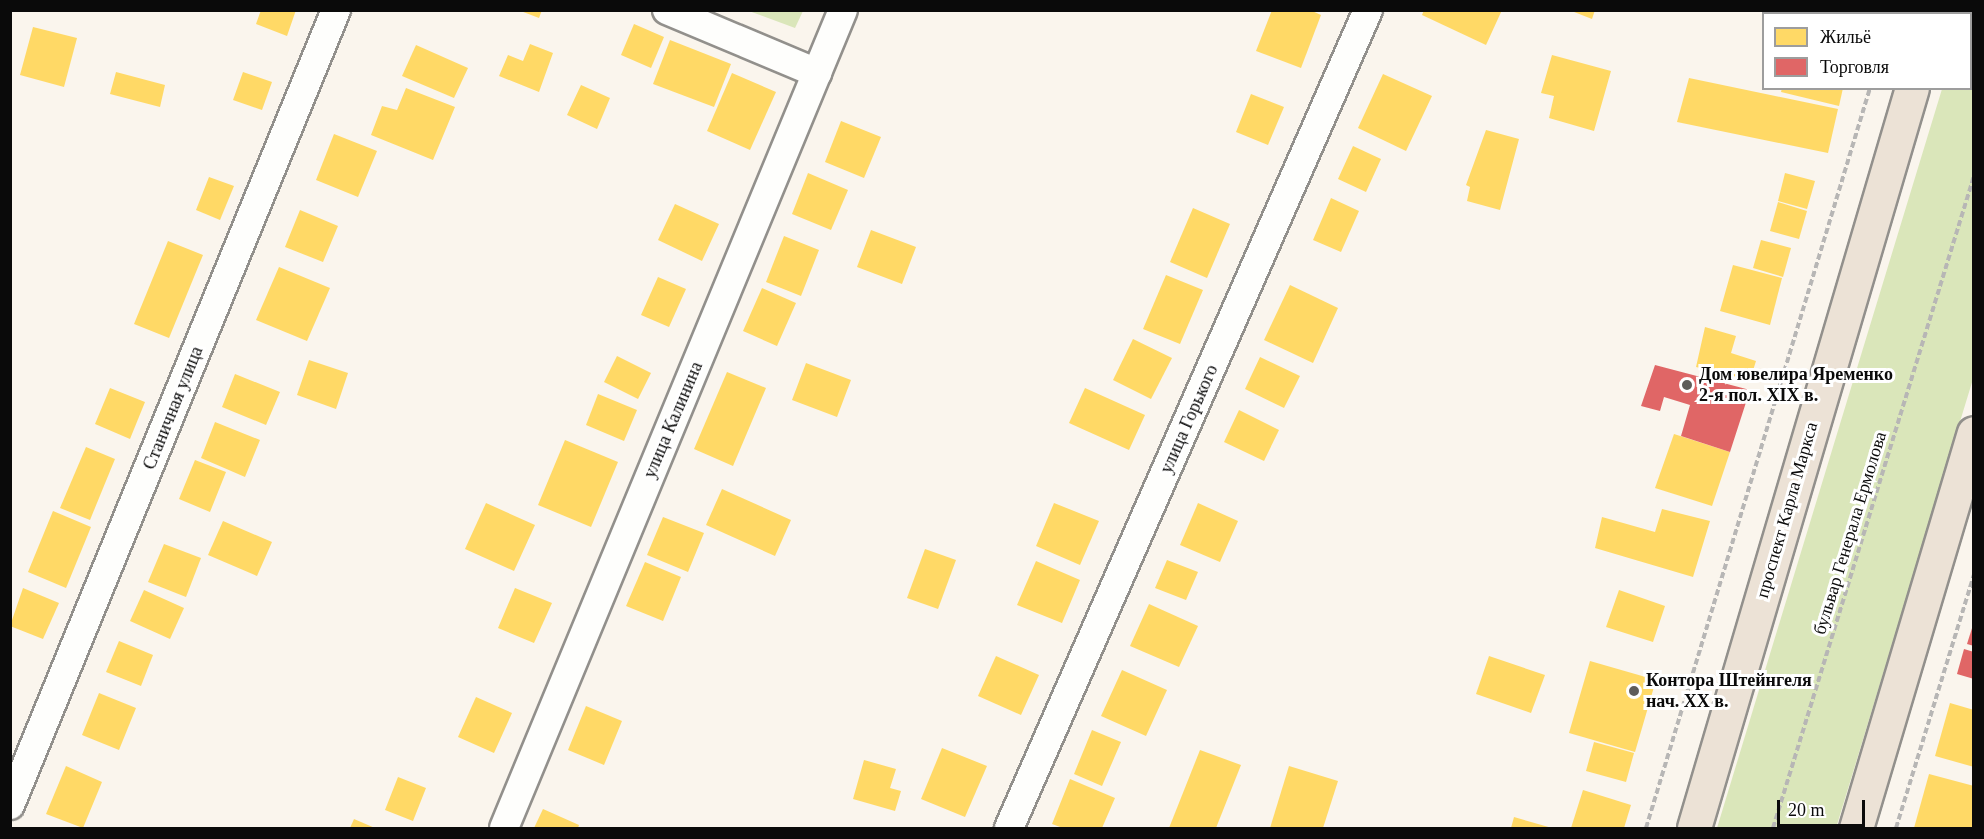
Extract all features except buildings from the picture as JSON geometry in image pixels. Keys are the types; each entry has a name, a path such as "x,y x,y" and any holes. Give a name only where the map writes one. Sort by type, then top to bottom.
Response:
{"main road":[{"name":"проспект Карла Маркса","path":"1694,828 1911,90"},
{"path":"1856,828 1974,433"}],"street":[{"name":"Станичная улица","path":"10,805 336,10"},
{"path":"667,10 817,73"},
{"name":"улица Калинина","path":"504,828 843,10"},
{"name":"улица Горького","path":"1009,828 1368,10"}],"path":[{"path":"1646,828 1869,90"},
{"name":"бульвар Генерала Ермолова","path":"1773,828 1974,176"},
{"path":"1896,828 1974,574"}],"green space":[{"path":"749,11 803,11 795,28"},
{"path":"1973,11 1973,379 1836,828 1717,828 1942,90 1972,90 1972,12 1966,12"}],"place":[{"name":"Дом ювелира Яременко 2-я пол. XIX в.","path":"1687,385"},
{"name":"Контора Штейнгеля нач. ХХ в.","path":"1634,691"}]}
